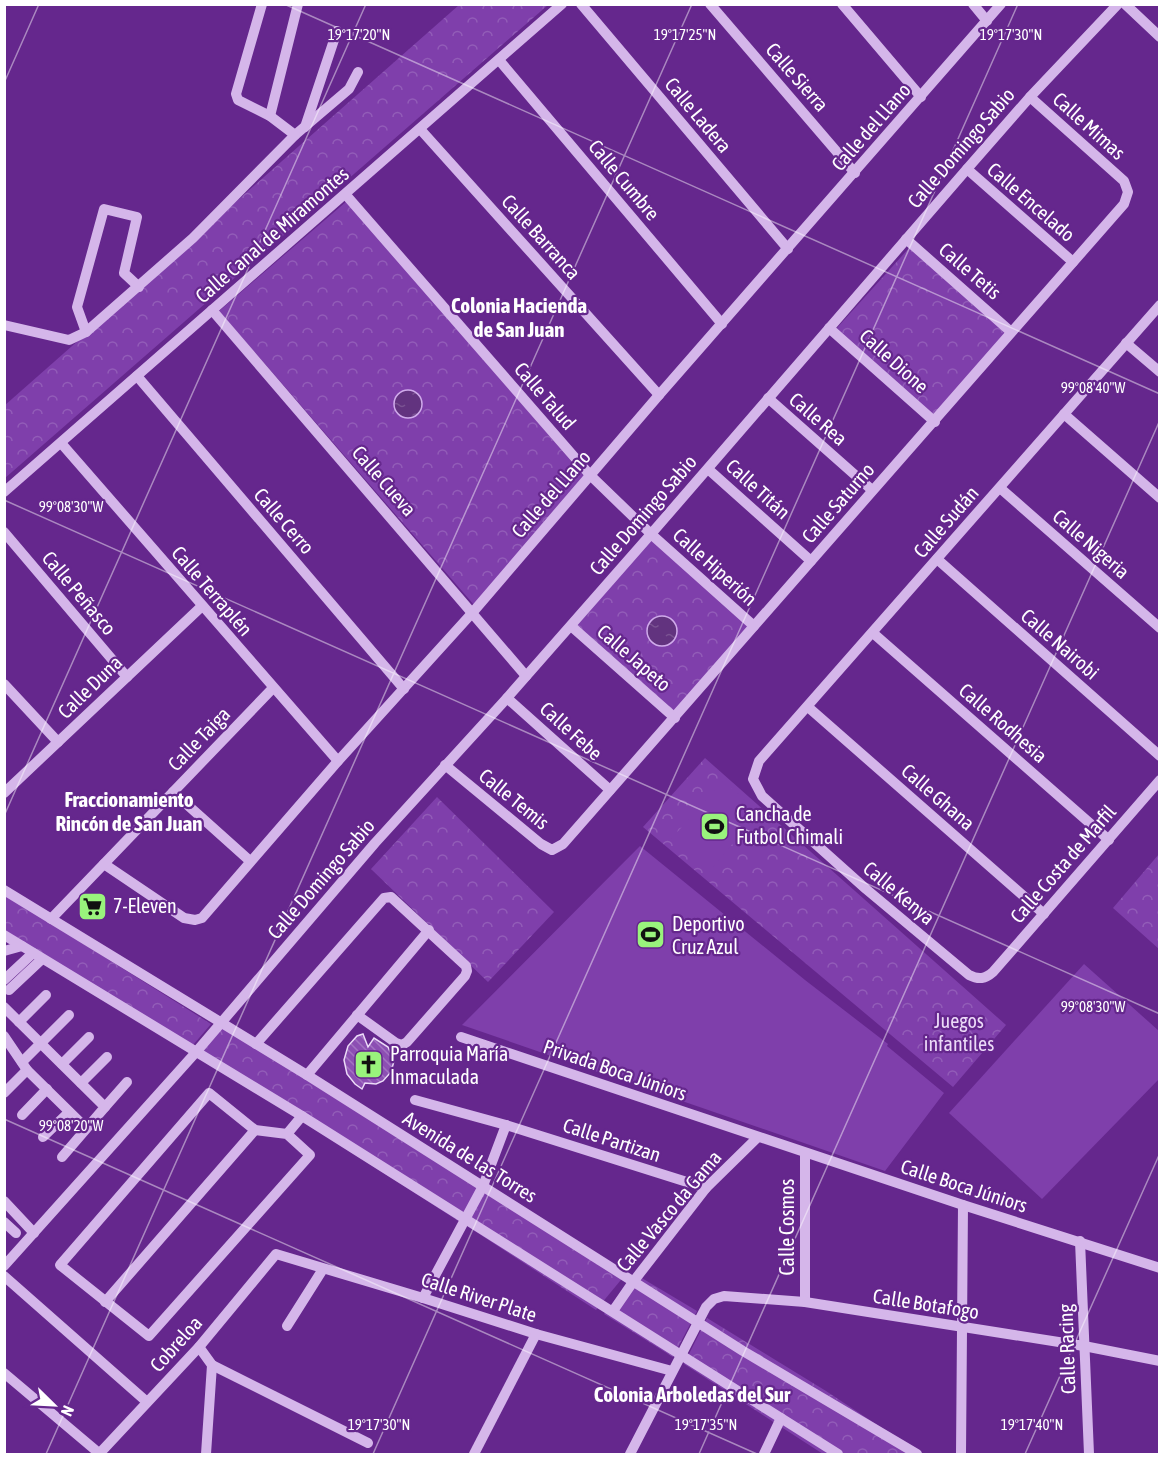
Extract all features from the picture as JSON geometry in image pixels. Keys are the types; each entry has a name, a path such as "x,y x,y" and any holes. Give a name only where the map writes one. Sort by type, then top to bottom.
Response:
{"street":[{"path":"262,4 236,94 238,100 270,116 295,135"},
{"path":"270,116 298,4"},
{"name":"Calle Canal de Miramontes","path":"4,492 562,4"},
{"name":"Calle Ladera","path":"581,4 788,249"},
{"name":"Calle Sierra","path":"710,4 855,173"},
{"path":"842,4 921,97"},
{"path":"973,4 987,21"},
{"name":"Calle del Llano","path":"104,864 184,918 195,920 202,918 338,761 473,612 659,395 1001,4"},
{"name":"Calle Domingo Sabio","path":"4,1266 197,1051 375,843 571,626 1030,97 1118,4"},
{"path":"1125,4 1160,37"},
{"path":"305,127 337,31"},
{"name":"Calle Cumbre","path":"499,60 722,324"},
{"path":"4,325 69,340 86,332 193,238 295,135 349,89 358,72"},
{"name":"Calle Mimas","path":"1030,97 1124,181"},
{"name":"Calle Barranca","path":"420,129 659,395"},
{"name":"Calle Encelado","path":"967,169 1073,262"},
{"name":"Calle Saturno","path":"563,844 872,490 935,422 1010,331 1124,204 1128,192 1124,181"},
{"name":"Calle Talud","path":"346,195 590,475 651,534"},
{"path":"86,332 77,308 104,208 136,217 124,273 139,287"},
{"name":"Calle Tetis","path":"906,239 1010,331"},
{"name":"Calle Sudán","path":"759,761 1160,305"},
{"name":"Calle Cueva","path":"212,310 526,676"},
{"name":"Calle Dione","path":"829,328 935,422"},
{"path":"1126,343 1160,372"},
{"name":"Calle Cerro","path":"137,376 404,689"},
{"name":"Calle Rea","path":"768,398 872,490"},
{"path":"1064,414 1160,498"},
{"name":"Calle Terraplén","path":"61,443 201,607 338,761"},
{"name":"Calle Titán","path":"708,469 811,561"},
{"name":"Calle Nigeria","path":"999,488 1160,628"},
{"name":"Calle Peñasco","path":"4,532 127,677"},
{"name":"Calle Hiperión","path":"651,534 754,626"},
{"name":"Calle Nairobi","path":"937,560 1160,756"},
{"name":"Calle Duna","path":"4,793 201,607"},
{"name":"Calle Japeto","path":"571,626 675,718"},
{"name":"Calle Rodhesia","path":"873,633 1109,840"},
{"path":"4,684 58,742"},
{"name":"Calle Taiga","path":"51,919 273,688"},
{"name":"Calle Febe","path":"507,698 610,790"},
{"name":"Calle Ghana","path":"808,707 1044,914"},
{"name":"Calle Kenya","path":"759,761 753,779 762,796 866,889 969,975 977,979 986,978 993,972"},
{"name":"Calle Temis","path":"445,765 541,844 552,850 563,844"},
{"name":"Calle Costa de Marfil","path":"993,972 1160,780"},
{"path":"173,792 250,861"},
{"name":"Avenida de las Torres","path":"4,890 307,1075 698,1323 917,1455"},
{"path":"256,1044 384,898 391,897 466,966 467,971 402,1045 357,1015"},
{"path":"307,1075 429,930"},
{"path":"4,934 302,1116 838,1455"},
{"path":"4,951 22,946"},
{"path":"37,956 6,985 9,997 4,1005 105,1107"},
{"path":"19,1022 46,995"},
{"path":"4,1093 40,1043 69,1015"},
{"path":"4,1036 25,1066 86,1128"},
{"path":"62,1064 89,1036"},
{"name":"Privada Boca Júniors","path":"461,1037 758,1137"},
{"path":"81,1083 107,1057"},
{"path":"62,1157 127,1082"},
{"path":"22,1115 47,1089"},
{"path":"209,1093 255,1130 287,1134 310,1155 148,1336 60,1265 209,1093"},
{"name":"Calle Partizan","path":"415,1100 506,1125 706,1188"},
{"path":"43,1137 69,1112"},
{"path":"287,1134 302,1116"},
{"path":"423,1298 483,1186 506,1125"},
{"path":"105,1302 255,1130"},
{"name":"Calle Boca Júniors","path":"758,1137 1160,1268"},
{"name":"Calle Vasco da Gama","path":"613,1311 706,1188 758,1137"},
{"name":"Calle Cosmos","path":"805,1153 805,1302"},
{"path":"4,1201 34,1233"},
{"path":"961,1455 963,1205"},
{"path":"4,1222 16,1233"},
{"name":"Calle Racing","path":"1080,1241 1089,1455"},
{"name":"Calle River Plate","path":"276,1254 536,1334 672,1371"},
{"name":"Cobreloa","path":"100,1454 199,1347 276,1254"},
{"path":"287,1326 323,1269"},
{"path":"4,1276 147,1402"},
{"name":"Calle Botafogo","path":"630,1455 698,1323 710,1303 724,1296 805,1302 1084,1346 1160,1361"},
{"path":"474,1455 536,1334"},
{"path":"199,1347 212,1365 368,1443"},
{"path":"206,1455 212,1365"},
{"path":"4,1373 100,1454"},
{"path":"764,1455 781,1418"}],"green space":[{"path":"459,5 548,5 5,478 4,406"},
{"path":"347,201 584,476 475,606 219,311"},
{"path":"910,247 1009,336 935,419 836,329"},
{"path":"651,537 753,626 675,717 575,626"},
{"name":"Juegos infantiles","path":"705,758 1006,1025 953,1087 643,827"},
{"name":"Cancha de Futbol Chimali","path":"723,781 759,812 709,872 671,839"},
{"path":"437,797 554,912 488,982 371,869"},
{"name":"Deportivo Cruz Azul","path":"640,846 888,1044 887,1046 944,1093 885,1171 462,1025"},
{"path":"1159,854 1159,949 1113,908"},
{"path":"4,894 211,1024 193,1045 57,964 5,930"},
{"path":"1084,964 1159,1031 1159,1079 1042,1199 949,1113"},
{"path":"224,1026 480,1182 460,1222 201,1053"},
{"path":"486,1185 625,1275 596,1310 467,1226"},
{"path":"635,1274 697,1311 673,1357 604,1314"},
{"path":"707,1318 826,1391 915,1450 912,1454 823,1454 684,1364"}],"water":[{"path":"408,390 418,394 422,404 418,414 408,418 398,414 394,404 398,394"},
{"path":"662,616 673,620 677,631 673,642 662,646 651,642 647,631 651,620"}],"building":[{"path":"363,1034 368,1047 374,1038 388,1047 394,1061 391,1072 383,1081 376,1084 365,1083 362,1089 347,1074 344,1060 348,1046 357,1036"}],"place":[{"name":"Cancha de Futbol Chimali","path":"715,826"},
{"name":"7-Eleven","path":"92,906"},
{"name":"Deportivo Cruz Azul","path":"651,935"},
{"name":"Parroquia María Inmaculada","path":"369,1065"}],"district":[{"name":"Colonia Hacienda de San Juan","path":"519,318"},
{"name":"Fraccionamiento Rincón de San Juan","path":"129,812"},
{"name":"Colonia Arboledas del Sur","path":"692,1395"}]}
